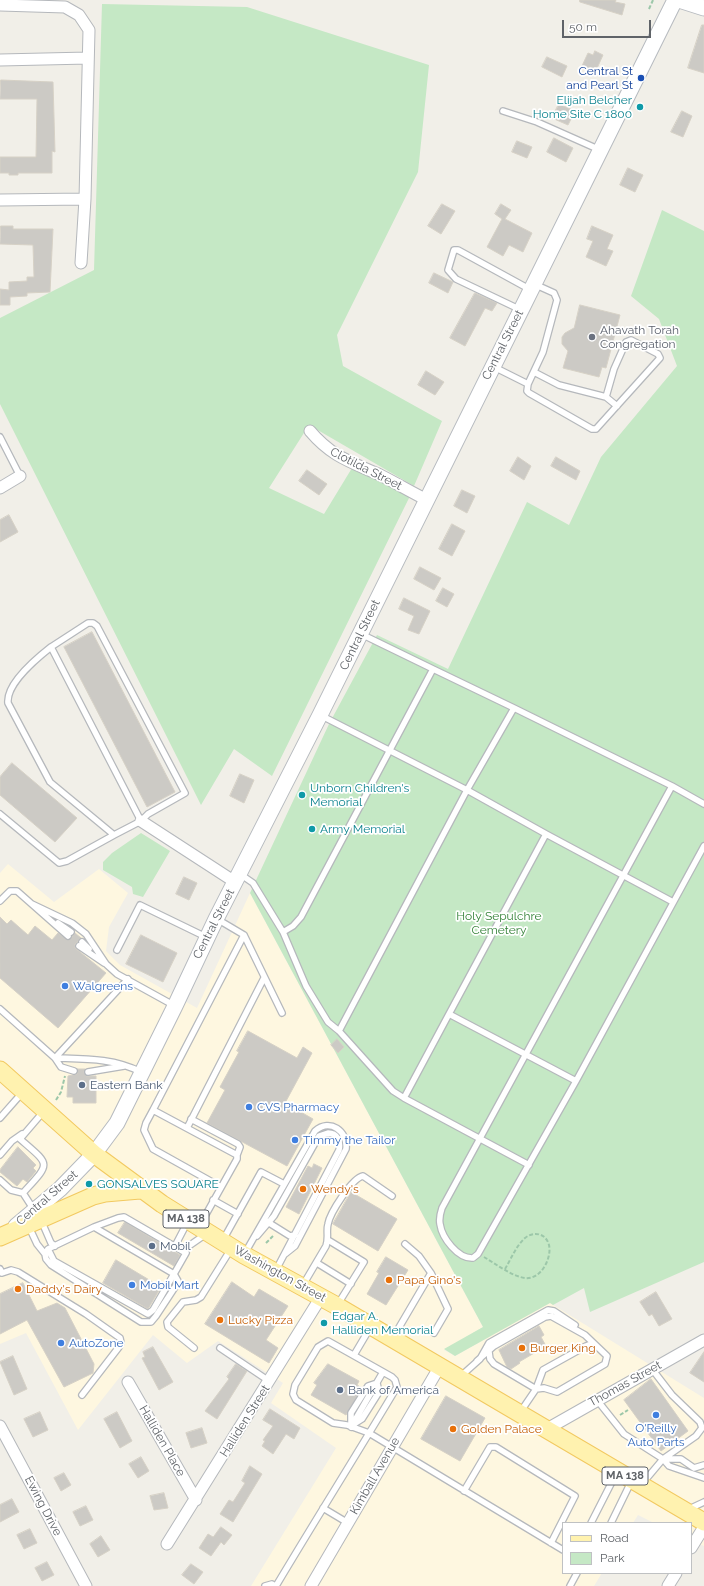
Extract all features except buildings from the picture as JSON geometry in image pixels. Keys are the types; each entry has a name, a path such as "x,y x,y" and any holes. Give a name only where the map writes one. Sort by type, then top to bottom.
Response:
{"main road":[{"name":"Central Street","path":"35,1219 94,1154 117,1123 175,1006 216,918 361,634 492,366 533,287 675,0"},
{"path":"679,0 704,8"},
{"name":"Washington Street","path":"0,1070 24,1091 51,1105 94,1154 140,1190 233,1248 393,1338 617,1472 704,1522"},
{"path":"0,1237 35,1219 93,1196 105,1193 140,1190"}],"street":[{"path":"0,5 65,7 78,15 89,30 85,199 81,263"},
{"path":"0,60 88,58"},
{"path":"0,200 85,199"},
{"name":"Clotilda Street","path":"310,432 322,446 343,459 380,475 427,500"},
{"path":"0,488 20,476"},
{"path":"141,821 237,878"},
{"name":"Halliden Street","path":"167,1544 196,1500 321,1297"},
{"name":"Thomas Street","path":"546,1429 704,1340"},
{"name":"Kimball Avenue","path":"311,1586 440,1366"},
{"name":"Halliden Place","path":"128,1382 196,1500"},
{"name":"Ewing Drive","path":"0,1426 86,1586"},
{"path":"692,1546 704,1527"},
{"path":"668,1586 675,1574"}],"lane":[{"path":"503,111 543,125 600,150"},
{"path":"521,310 456,279 448,270 454,250 458,250 533,287 554,293 557,300 543,352 528,384 527,390 592,429 598,428 660,358 658,354 631,340 626,342 614,368 606,397"},
{"path":"492,366 528,384"},
{"path":"534,372 560,385 606,397 617,406"},
{"path":"0,437 20,476"},
{"path":"0,814 59,863 67,861 141,821 148,814 185,793 97,626 93,623 88,623 52,647 26,669 7,697 8,703 50,782 114,835"},
{"path":"361,634 434,668 672,786 704,804"},
{"path":"52,647 141,821"},
{"path":"282,932 293,926 301,916 434,668"},
{"path":"339,1031 467,790 514,708"},
{"path":"320,715 467,790 673,902"},
{"path":"672,786 442,1208 440,1216 442,1232 454,1249 468,1259 473,1258 478,1254 529,1165 704,846"},
{"path":"404,1098 546,834"},
{"path":"237,878 253,883 282,932 306,986 328,1022 339,1031 393,1091 529,1165"},
{"path":"0,901 8,892 14,890 70,934"},
{"path":"32,904 68,920 79,928 86,934 106,964"},
{"path":"117,950 140,905 207,937"},
{"path":"216,918 244,936 282,1013"},
{"path":"221,1187 153,1149 144,1130 146,1123 244,936"},
{"path":"81,944 117,974 175,1006"},
{"path":"187,1128 264,978"},
{"path":"55,1058 128,979"},
{"path":"0,1009 55,1058 65,1069 74,1072"},
{"path":"449,1014 525,1055 576,1080"},
{"path":"55,1058 108,1061 126,1065 142,1073"},
{"path":"88,1072 126,1065"},
{"path":"0,1118 24,1091"},
{"path":"23,1193 43,1171 44,1165 41,1157 20,1139 51,1105"},
{"path":"153,1110 237,1155"},
{"path":"35,1219 37,1244 54,1261 148,1314 153,1310 186,1255 184,1250 214,1200 240,1147 238,1144 191,1119"},
{"path":"254,1239 266,1215 315,1131 326,1125 332,1126 341,1131 347,1142 346,1149 295,1246 285,1254"},
{"path":"0,1155 12,1141 24,1133"},
{"path":"233,1248 254,1239 269,1224 290,1190 319,1136 332,1133 339,1141 339,1150 275,1272"},
{"path":"194,1348 168,1327 167,1322 183,1302 196,1300 201,1297 233,1248 238,1214 261,1172 284,1184"},
{"path":"302,1287 317,1263 328,1240 328,1224 347,1188 360,1176 365,1177 392,1196"},
{"path":"0,1180 11,1190 23,1193"},
{"path":"23,1193 35,1219 51,1243 55,1246"},
{"path":"214,1200 238,1214"},
{"path":"266,1215 266,1221 269,1224 290,1236 294,1236 303,1230"},
{"path":"46,1252 94,1227 124,1217 184,1250"},
{"path":"46,1252 46,1259 51,1265 141,1322 145,1323 154,1319 177,1284 178,1278 174,1274 94,1227"},
{"path":"175,1246 198,1227"},
{"path":"328,1240 364,1262 337,1306"},
{"path":"405,1244 419,1256 431,1273 448,1310 434,1333"},
{"path":"317,1263 351,1284"},
{"path":"0,1269 2,1273 11,1270 18,1272 86,1314 120,1338 121,1343 119,1347 82,1395"},
{"path":"393,1338 431,1273"},
{"path":"477,1361 489,1343 548,1310 554,1310 588,1333 607,1356 605,1364 556,1392 544,1388 536,1389 494,1364 490,1359 489,1352"},
{"path":"460,1377 494,1346 545,1317 551,1316 585,1335 600,1348"},
{"path":"354,1355 372,1326"},
{"path":"264,1586 267,1584 276,1586 323,1508 369,1433 397,1387 397,1383 384,1372 328,1341 318,1347 295,1386 293,1394 296,1400 333,1423 369,1433 562,1549"},
{"path":"519,1413 536,1389 540,1375 545,1369 591,1344 600,1348"},
{"path":"220,1348 270,1381"},
{"path":"612,1522 636,1483 663,1459 700,1433 702,1428 700,1422 678,1402 652,1369"},
{"path":"351,1427 384,1372"},
{"path":"597,1400 624,1434 663,1459 674,1468 704,1478"},
{"path":"464,1491 490,1447 496,1447 575,1496 551,1543"},
{"path":"663,1459 681,1459 694,1468 704,1466"},
{"path":"592,1522 617,1472"},
{"path":"685,1511 704,1502"},
{"path":"323,1508 348,1523"},
{"path":"570,1586 576,1574"}],"path":[{"path":"649,9 653,0"},
{"path":"51,1105 64,1084 65,1069"},
{"path":"478,1254 505,1269 526,1278 539,1273 545,1266 548,1257 549,1244 546,1239 540,1234 535,1233 526,1238 505,1269"},
{"path":"266,1243 270,1238 275,1237"},
{"path":"619,1416 628,1410"}],"shaded area":[{"path":"8,864 54,902 99,869 128,893 109,927 106,951 120,965 197,1008 250,893 483,1327 444,1350 455,1356 550,1303 704,1398 704,1546 692,1540 692,1522 652,1522 638,1515 634,1522 562,1522 562,1574 601,1574 594,1586 251,1586 336,1448 271,1403 283,1383 218,1341 187,1363 153,1335 78,1430 26,1333 0,1344 0,873"}],"green space":[{"path":"102,4 247,7 429,65 418,172 337,335 343,366 442,421 414,486 309,425 269,488 324,514 352,468 411,494 272,776 234,749 201,805 0,404 0,318 94,270"},
{"name":"Holy Sepulchre Cemetery","path":"662,210 704,231 704,1262 590,1312 584,1288 553,1305 550,1303 455,1356 444,1349 483,1327 250,893 329,724 377,635 448,669 527,502 569,525 601,457 677,366 659,319 631,296"},
{"path":"141,833 170,851 143,897 133,894 132,887 103,870 103,862 112,853"}],"place":[{"name":"Central St and Pearl St","path":"641,78"},
{"name":"Elijah Belcher Home Site C 1800","path":"640,107"},
{"name":"Ahavath Torah Congregation","path":"592,337"},
{"name":"Unborn Children's Memorial","path":"302,795"},
{"name":"Army Memorial","path":"312,829"},
{"name":"Walgreens","path":"65,986"},
{"name":"Eastern Bank","path":"82,1085"},
{"name":"CVS Pharmacy","path":"249,1107"},
{"name":"Timmy the Tailor","path":"295,1140"},
{"name":"GONSALVES SQUARE","path":"89,1184"},
{"name":"Wendy's","path":"303,1189"},
{"name":"Mobil","path":"152,1246"},
{"name":"Papa Gino's","path":"389,1280"},
{"name":"Mobil Mart","path":"132,1285"},
{"name":"Daddy's Dairy","path":"18,1289"},
{"name":"Lucky Pizza","path":"220,1320"},
{"name":"Edgar A. Halliden Memorial","path":"324,1323"},
{"name":"AutoZone","path":"61,1343"},
{"name":"Burger King","path":"522,1348"},
{"name":"Bank of America","path":"340,1390"},
{"name":"O'Reilly Auto Parts","path":"656,1415"},
{"name":"Golden Palace","path":"453,1429"}]}
